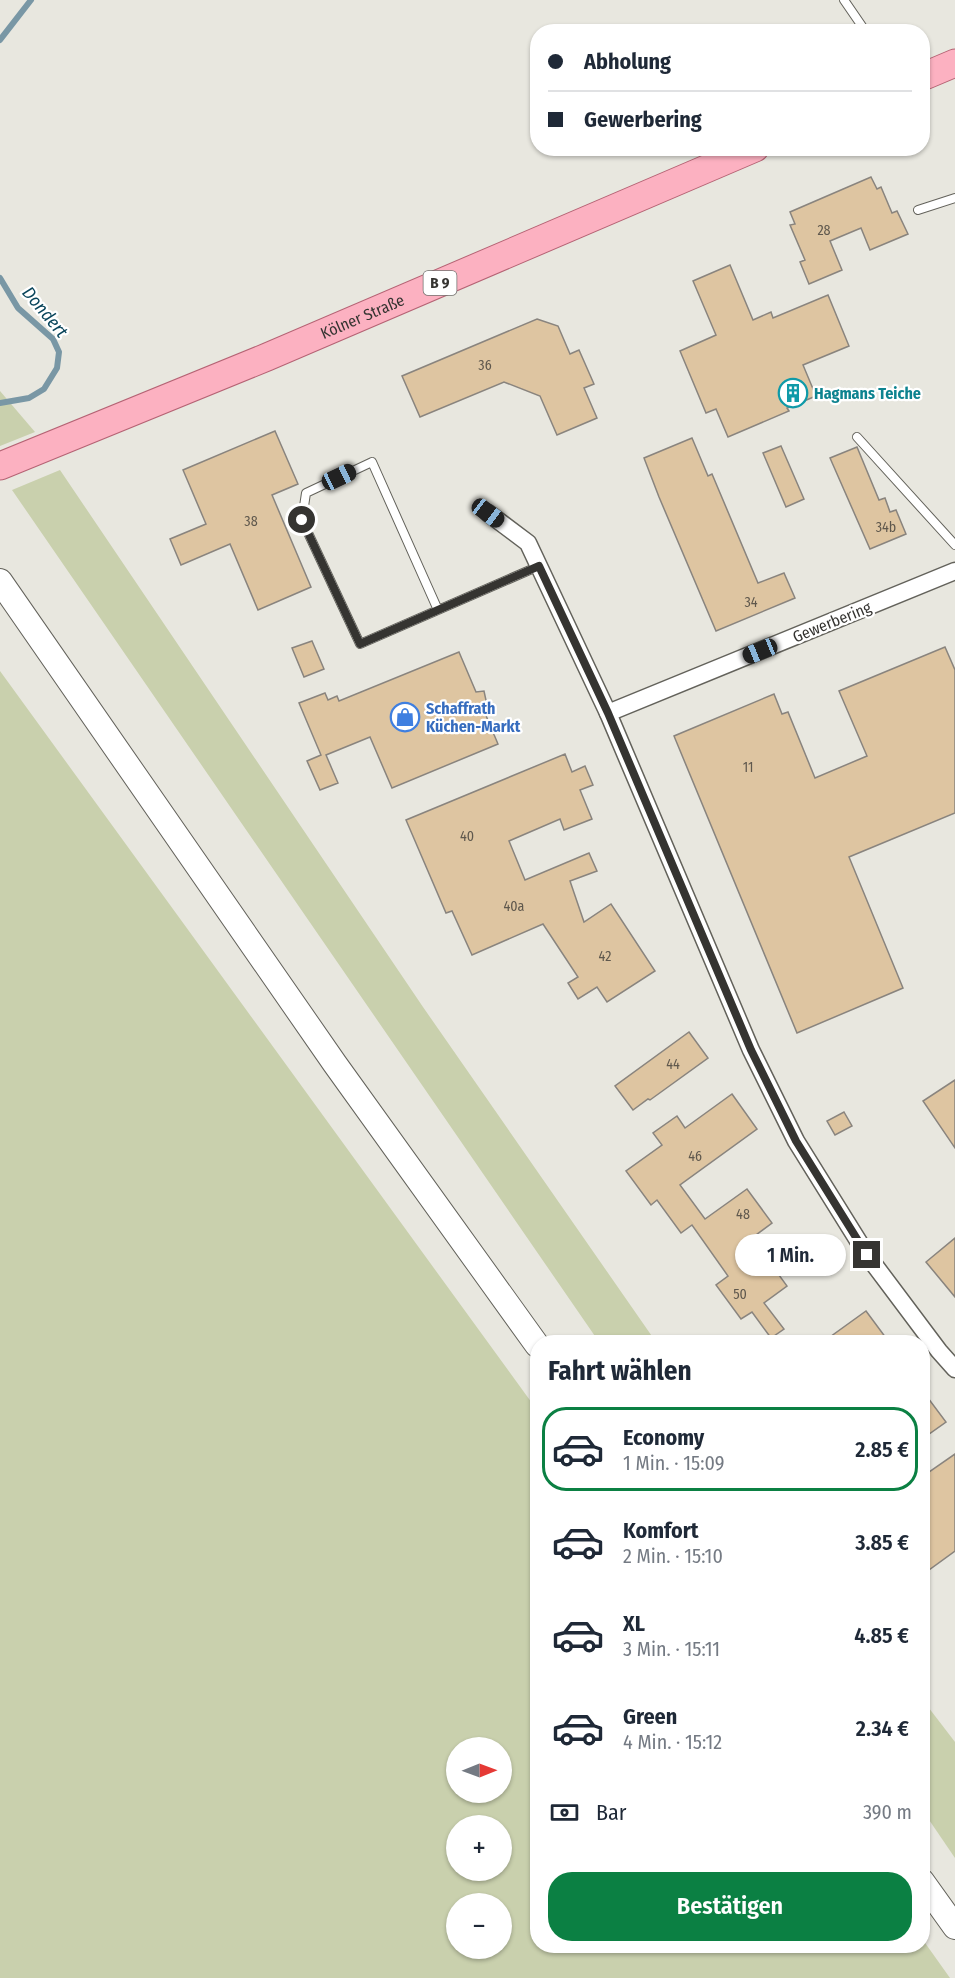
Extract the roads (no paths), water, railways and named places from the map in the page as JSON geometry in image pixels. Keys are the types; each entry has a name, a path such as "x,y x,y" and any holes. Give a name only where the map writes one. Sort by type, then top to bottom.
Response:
{"main road":[{"path":"930,74 955,63"},
{"name":"Kölner Straße","path":"0,466 267,357 736,156"},
{"path":"0,581 335,1064 530,1335"},
{"path":"930,1892 955,1927"}],"street":[{"path":"488,513 528,543 608,713 751,1050 796,1141 867,1255 927,1335"},
{"name":"Gewerbering","path":"608,713 955,571"},
{"path":"930,1339 955,1369"}],"lane":[{"path":"844,0 860,24"},
{"path":"918,210 955,198"},
{"path":"857,437 955,545"},
{"path":"438,610 372,462 306,493 302,520 360,644 539,566"}],"waterway":[{"name":"Dondert","path":"0,40 31,0"},
{"name":"Dondert","path":"0,278 18,308 53,339 59,352 57,368 44,389 29,398 0,403"}],"place":[{"name":"Hagmans Teiche","path":"793,393"},
{"name":"Schaffrath Küchen-Markt","path":"405,717"}]}
